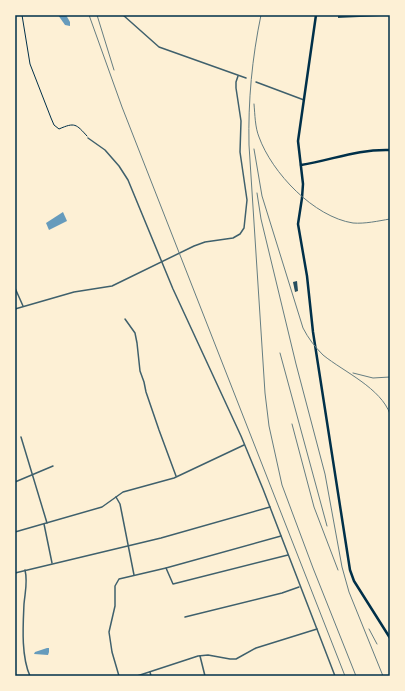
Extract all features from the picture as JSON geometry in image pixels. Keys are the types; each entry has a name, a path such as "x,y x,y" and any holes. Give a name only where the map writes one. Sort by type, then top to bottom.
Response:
{"main road":[{"path":"316,15 298,141 303,194 298,224 305,262 313,332 349,562 354,581 390,638"},
{"path":"301,165 349,153 373,150 390,150"}],"street":[{"path":"124,15 159,47 246,78"},
{"path":"15,309 74,292 112,286 162,262 181,251 205,242 240,234 244,228 247,200 240,152 241,121 236,88 238,76"},
{"path":"256,82 304,100"},
{"path":"88,138 105,150 119,166 128,180 162,262 244,445 270,507 335,676"},
{"path":"15,288 23,306"},
{"path":"125,319 134,333 137,343 140,372 176,476"},
{"path":"21,438 47,523"},
{"path":"15,532 102,507 123,492 176,476 244,445"},
{"path":"15,482 53,466"},
{"path":"116,497 121,509 134,574"},
{"path":"15,573 128,546 270,507"},
{"path":"44,524 52,563"},
{"path":"119,676 109,632 115,606 115,586 119,579 134,574 138,575 166,568 281,536"},
{"path":"166,568 173,584 288,555"},
{"path":"25,570 27,582 24,603 24,657 30,676"},
{"path":"185,617 282,593 300,587"},
{"path":"138,676 200,656 208,655 236,659 256,648 317,629"},
{"path":"200,656 205,676"},
{"path":"150,672 151,676"}],"path":[{"path":"22,15 30,64 50,118 54,125 59,129 74,124 78,126 88,138"}],"water":[{"path":"58,15 66,15 70,22 70,26 65,25"},
{"path":"63,212 67,221 49,230 46,223"},
{"path":"49,648 48,655 34,654 35,652"}],"building":[{"path":"338,15 381,15 381,16 338,18"},
{"path":"297,281 298,291 295,292 293,282"}],"railway":[{"path":"89,15 122,107 345,676"},
{"path":"97,15 114,70"},
{"path":"261,15 251,80 249,145 265,393 269,426 282,485 356,676"},
{"path":"254,104 255,121 259,137 265,151 284,178 310,203 338,219 353,223 367,223 390,219"},
{"path":"254,149 262,196 303,328 323,355 370,388 379,396 390,414"},
{"path":"257,193 261,219 296,364 325,474 342,567 349,592 383,676"},
{"path":"280,353 327,526"},
{"path":"353,373 373,378 390,377"},
{"path":"292,424 314,507 338,570"},
{"path":"369,629 377,644"}]}
